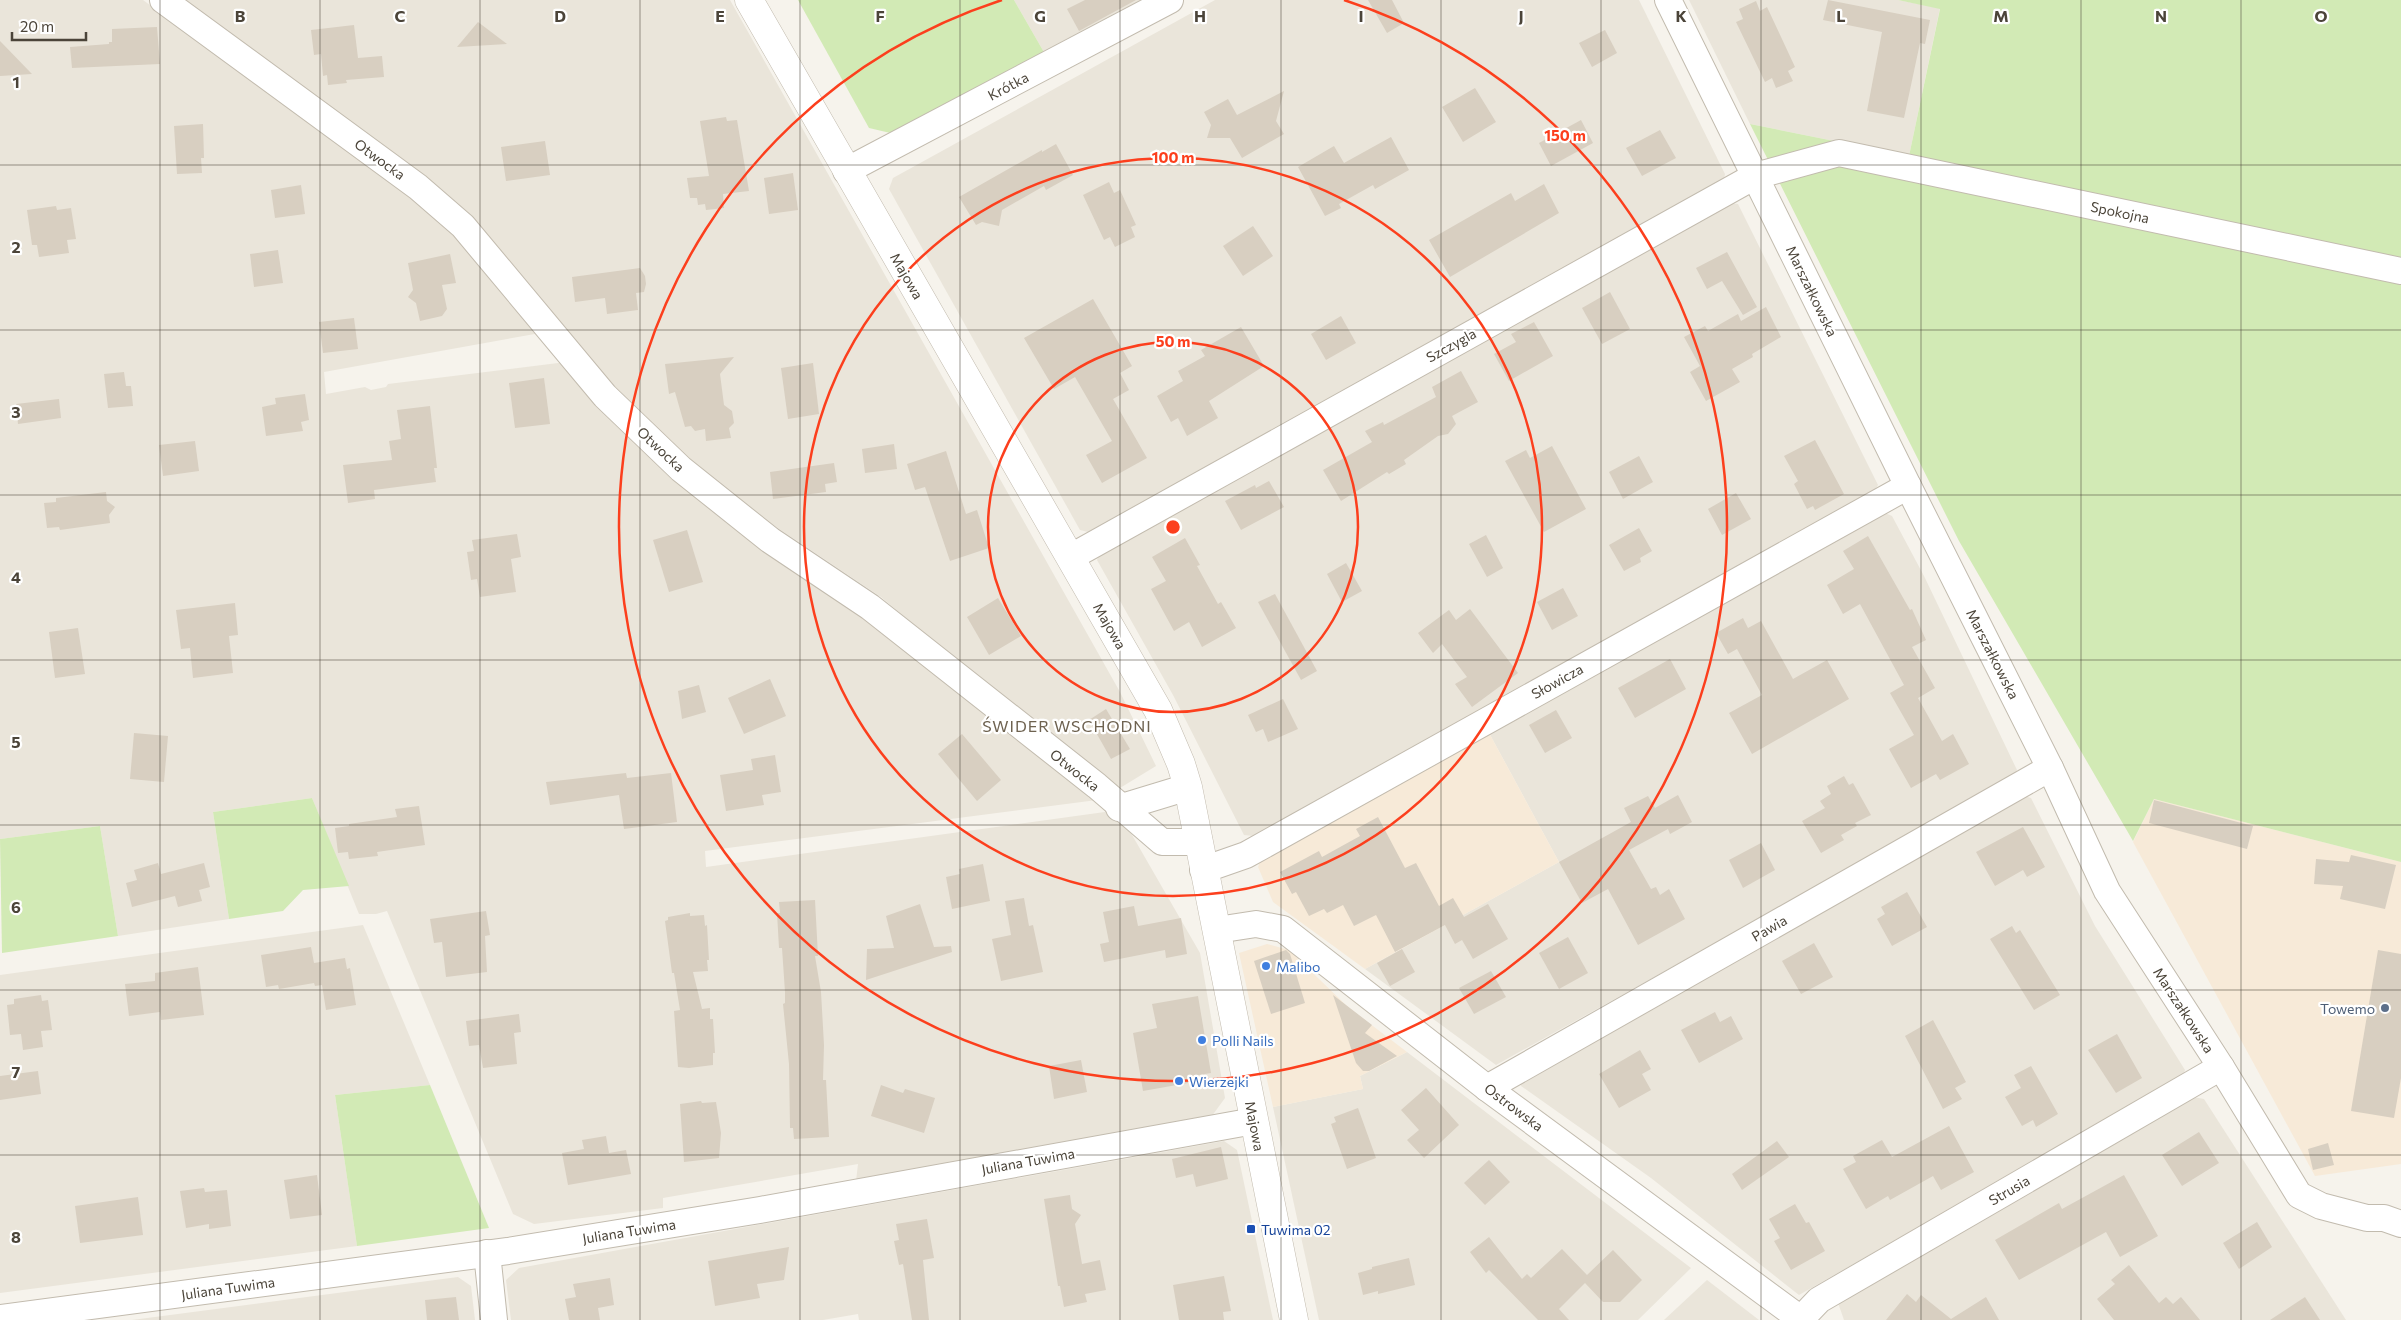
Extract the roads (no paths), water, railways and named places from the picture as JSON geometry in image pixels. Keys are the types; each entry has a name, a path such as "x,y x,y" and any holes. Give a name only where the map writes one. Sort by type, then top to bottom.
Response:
{"street":[{"name":"Otwocka","path":"163,0 418,187 463,226 605,396 681,469 770,540 870,607 1097,786 1119,808 1162,842 1198,842"},
{"name":"Majowa","path":"750,0 846,171 1158,710 1182,764 1217,930 1294,1320"},
{"name":"Krótka","path":"846,171 1170,0"},
{"name":"Marszałkowska","path":"1668,0 1908,486 2050,768 2107,891 2221,1067 2299,1195 2321,1206 2367,1218 2384,1218 2401,1224"},
{"name":"Szczygla","path":"1071,557 1755,176 1839,153"},
{"name":"Spokojna","path":"1839,153 2401,271"},
{"name":"Słowicza","path":"1203,870 1246,855 1908,486"},
{"name":"Pawia","path":"1487,1088 2050,768"},
{"path":"1119,808 1188,787"},
{"name":"Ostrowska","path":"1217,930 1256,924 1283,929 1487,1088 1802,1320"},
{"name":"Strusia","path":"1802,1320 1819,1300 2221,1067"},
{"name":"Juliana Tuwima","path":"0,1318 487,1253 760,1210 1254,1121"},
{"path":"487,1253 494,1320"}],"place":[{"name":"Malibo","path":"1266,966"},
{"name":"Towemo","path":"2385,1008"},
{"name":"Polli Nails","path":"1202,1040"},
{"name":"Wierzejki","path":"1179,1081"},
{"name":"Tuwima 02","path":"1251,1229"}],"district":[{"name":"ŚWIDER WSCHODNI","path":"1067,725"}]}
